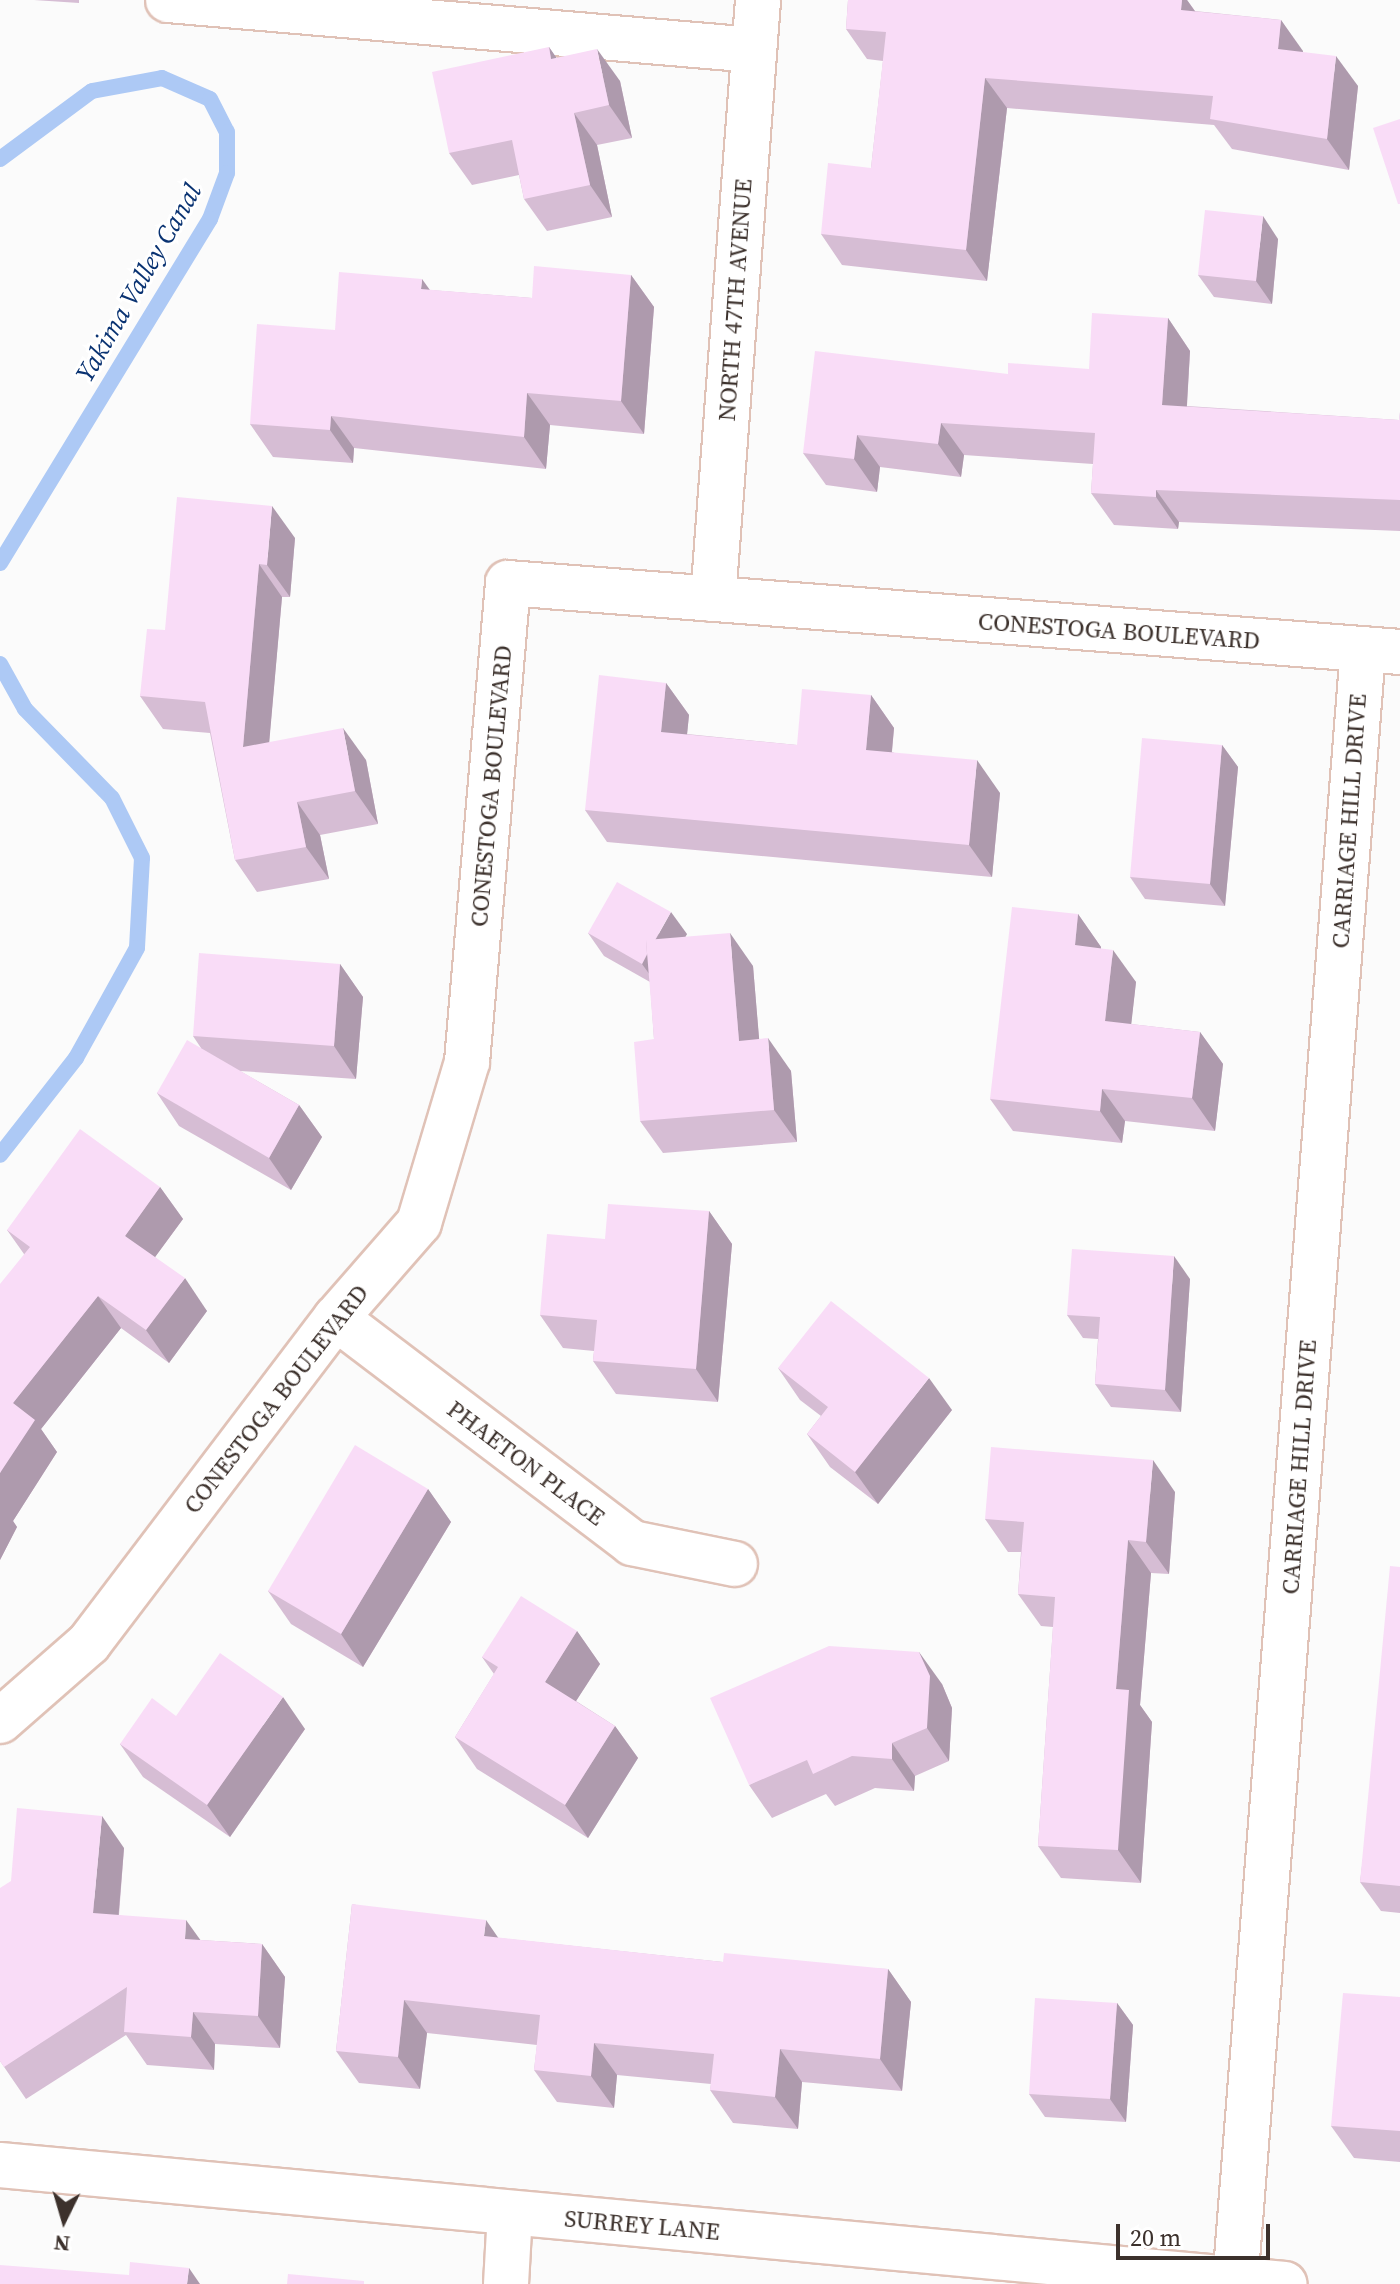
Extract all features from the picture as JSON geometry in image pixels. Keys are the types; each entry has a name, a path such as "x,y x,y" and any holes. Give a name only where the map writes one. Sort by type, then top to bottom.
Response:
{"street":[{"path":"168,0 754,50"},
{"name":"NORTH 47TH AVENUE","path":"713,599 758,0"},
{"name":"CONESTOGA BOULEVARD","path":"0,1721 89,1643 336,1318 419,1223 451,1133 467,1062 508,583 1381,651"},
{"name":"CARRIAGE HILL DRIVE","path":"1235,2282 1381,651"},
{"name":"PHAETON PLACE","path":"336,1318 632,1543 735,1564"},
{"name":"SURREY LANE","path":"0,2165 1235,2282 1284,2284"},
{"path":"506,2284 510,2213"}],"building":[{"path":"848,0 1182,0 1181,10 1281,20 1278,49 1336,56 1327,139 1210,119 1213,96 985,78 966,250 821,234 828,163 871,168 886,32 846,29"},
{"path":"549,47 551,59 597,49 609,105 574,113 590,185 524,199 512,140 449,153 432,72"},
{"path":"1400,119 1400,204 1398,204 1373,128"},
{"path":"1205,210 1263,216 1256,281 1198,275"},
{"path":"534,266 631,275 621,401 527,393 524,437 331,416 330,430 250,424 257,324 335,330 339,272 422,279 421,289 532,298"},
{"path":"1092,313 1168,318 1162,405 1399,420 1400,412 1400,500 1156,490 1156,497 1091,493 1095,433 941,423 938,444 857,435 854,459 803,453 815,351 1008,374 1008,363 1089,369"},
{"path":"177,497 272,506 267,565 259,564 243,747 343,728 355,791 297,802 306,847 235,860 205,702 140,696 147,629 165,630"},
{"path":"599,675 666,683 661,732 797,745 802,689 871,695 866,750 977,760 969,845 585,810"},
{"path":"1142,738 1222,745 1210,884 1130,877"},
{"path":"617,882 671,912 655,940 646,940 647,954 642,964 588,933"},
{"path":"1012,907 1078,914 1075,945 1113,950 1105,1021 1200,1032 1192,1098 1102,1089 1100,1111 990,1099"},
{"path":"730,933 739,1041 768,1038 774,1110 640,1121 634,1042 654,1039 646,940"},
{"path":"199,953 340,964 334,1046 193,1036"},
{"path":"187,1040 299,1105 269,1158 157,1093"},
{"path":"80,1129 160,1187 125,1236 185,1278 146,1330 98,1296 13,1403 35,1420 0,1473 0,1284 30,1247 7,1230"},
{"path":"608,1204 709,1211 696,1369 593,1361 597,1320 540,1315 547,1234 605,1239"},
{"path":"1072,1249 1174,1256 1165,1390 1095,1384 1100,1317 1067,1315"},
{"path":"831,1301 929,1378 855,1472 807,1434 828,1407 778,1368"},
{"path":"355,1445 428,1489 341,1634 268,1591"},
{"path":"991,1447 1153,1460 1146,1542 1128,1540 1116,1689 1129,1690 1118,1850 1038,1846 1055,1597 1018,1594 1024,1522 985,1519"},
{"path":"1390,1566 1400,1567 1400,1886 1360,1882"},
{"path":"521,1596 577,1631 545,1682 615,1726 565,1805 455,1737 498,1667 482,1657"},
{"path":"829,1646 919,1652 930,1676 927,1728 892,1743 892,1759 852,1756 813,1774 807,1760 749,1785 710,1698"},
{"path":"220,1653 283,1697 207,1805 120,1744 152,1698 176,1716"},
{"path":"17,1808 102,1816 93,1913 186,1920 185,1939 262,1944 258,2016 193,2012 191,2037 124,2032 127,1987 4,2067 0,2061 0,1888 11,1881"},
{"path":"352,1904 486,1920 484,1936 723,1962 724,1953 888,1969 880,2059 780,2049 775,2097 710,2090 714,2054 594,2043 591,2076 534,2070 540,2015 404,2000 398,2057 336,2051"},
{"path":"1343,1993 1400,1997 1400,2131 1331,2126"},
{"path":"1035,1998 1117,2003 1110,2099 1029,2094"},
{"path":"130,2262 189,2268 187,2284 0,2284 0,2265 129,2275"},
{"path":"288,2274 364,2281 364,2284 287,2284"}],"waterway":[{"name":"Yakima Valley Canal","path":"0,159 92,91 162,78 210,99 227,132 227,173 210,219 0,563"},
{"name":"Yakima Valley Canal","path":"0,664 25,709 112,798 142,858 137,948 76,1058 0,1155"}]}
